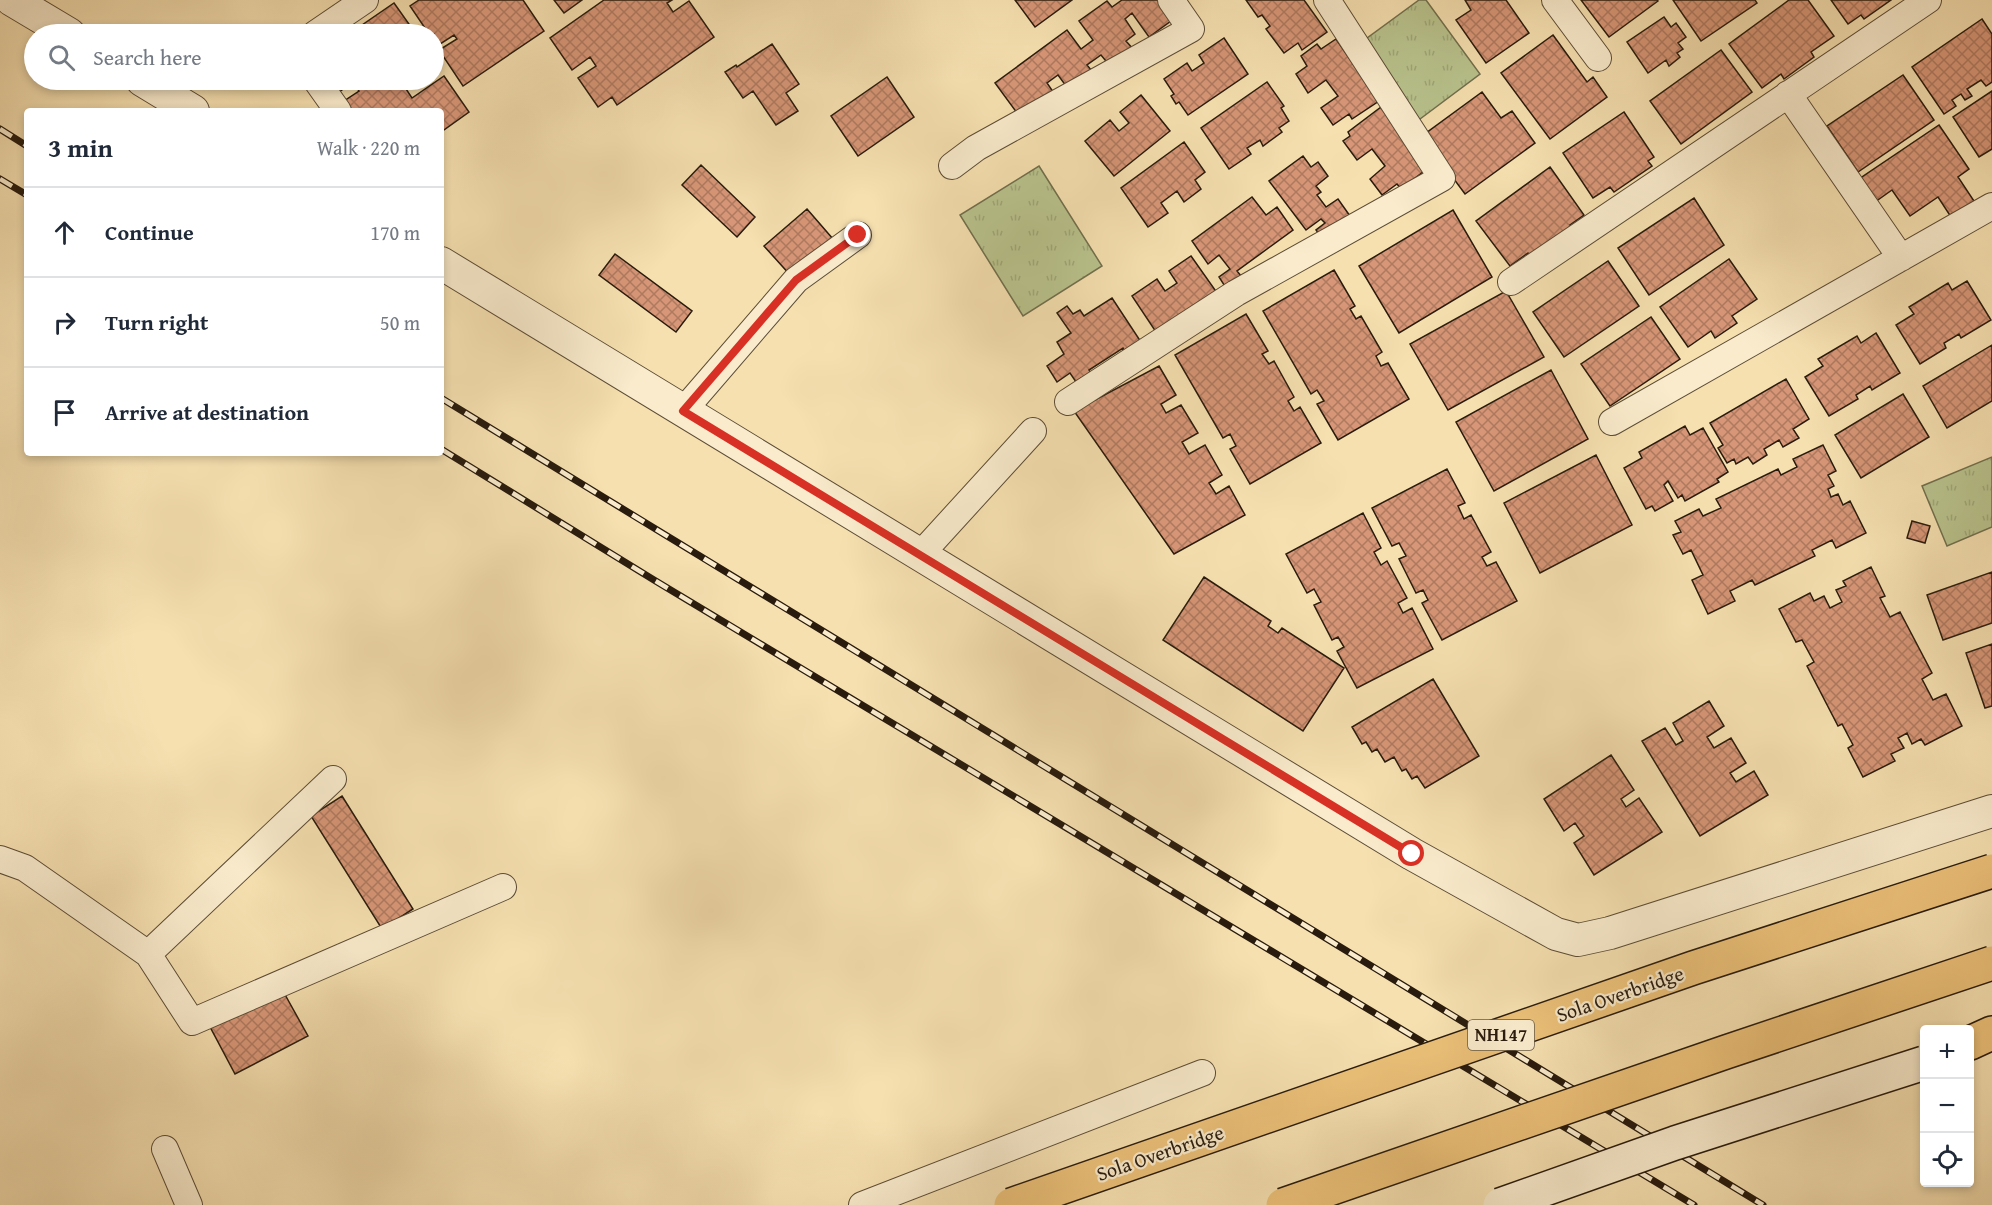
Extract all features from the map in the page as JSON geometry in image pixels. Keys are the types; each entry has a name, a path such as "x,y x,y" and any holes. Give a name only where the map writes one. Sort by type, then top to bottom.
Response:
{"highway":[{"name":"Sola Overbridge","path":"1011,1205 1693,968 1992,871"},
{"path":"1283,1205 1992,963"},
{"path":"1974,1041 1992,1033"}],"main road":[{"path":"1500,1205 1675,1143 1920,1065"}],"street":[{"path":"12,0 52,24"},
{"path":"329,24 364,0"},
{"path":"952,165 976,148 1191,28 1171,0"},
{"path":"1068,402 1236,293 1442,178 1327,0"},
{"path":"1556,0 1598,58"},
{"path":"1510,282 1928,0"},
{"path":"159,90 189,108"},
{"path":"322,90 336,108"},
{"path":"1788,94 1901,258"},
{"path":"1612,422 1992,206"},
{"path":"683,411 796,280 858,235"},
{"path":"444,265 1412,854 1556,934 1578,940 1610,933 1992,811"},
{"path":"920,556 1034,431"},
{"path":"148,954 333,779"},
{"path":"0,859 24,868 148,954 192,1022 503,886"},
{"path":"862,1205 1202,1073"},
{"path":"165,1149 189,1205"}],"green space":[{"path":"1419,0 1426,0 1480,74 1416,122 1359,44"},
{"path":"1039,166 1102,266 1023,316 960,215"},
{"path":"1992,457 1992,527 1947,546 1922,486"}],"building":[{"path":"419,0 523,0 544,31 463,86 444,58 444,47 457,39 454,35 444,41 444,24 422,24 410,6"},
{"path":"554,0 582,0 564,13"},
{"path":"604,0 672,0 667,3 673,12 689,1 714,37 617,105 612,97 598,107 578,78 596,66 590,57 572,70 550,38"},
{"path":"1015,0 1072,0 1035,27"},
{"path":"1122,0 1162,0 1175,18 1149,37 1132,13 1125,19 1135,34 1126,41 1133,49 1110,66 1101,55 1087,65 1096,76 1072,94 1058,75 1047,83 1062,105 1023,121 995,83 1067,30 1081,49 1093,40 1079,21 1107,1 1112,7"},
{"path":"1246,0 1304,0 1327,32 1302,50 1298,43 1284,53 1266,29 1270,26 1262,15 1258,17"},
{"path":"1465,0 1506,0 1529,33 1486,63 1456,20 1471,10"},
{"path":"1581,0 1657,0 1658,1 1609,37"},
{"path":"1673,0 1755,0 1757,3 1701,41"},
{"path":"1789,0 1808,0 1834,36 1811,52 1814,57 1784,79 1781,74 1762,88 1729,44"},
{"path":"1831,0 1891,0 1864,19 1861,15 1848,24"},
{"path":"394,3 409,24 364,24"},
{"path":"1664,17 1671,27 1676,23 1686,37 1678,43 1683,49 1677,53 1680,57 1669,66 1666,60 1648,73 1627,42"},
{"path":"1982,19 1992,34 1992,82 1986,86 1981,80 1967,89 1972,96 1965,100 1961,94 1952,100 1956,106 1944,114 1912,67"},
{"path":"1553,35 1587,82 1593,77 1607,97 1550,139 1501,73"},
{"path":"1224,38 1248,74 1188,115 1179,102 1176,104 1171,96 1174,94 1164,79 1187,63 1192,71 1204,63 1199,55"},
{"path":"1336,39 1379,101 1352,119 1349,114 1333,125 1321,108 1338,96 1326,80 1308,93 1296,74 1307,66 1301,56 1317,44 1321,49"},
{"path":"772,44 799,84 786,93 798,111 776,125 753,91 743,98 725,72 736,65 737,67"},
{"path":"1721,50 1752,92 1681,144 1650,101"},
{"path":"1903,75 1934,120 1858,172 1827,126"},
{"path":"444,76 469,112 444,130 444,108 344,108 341,103 358,90 407,90 412,98 424,90 444,90"},
{"path":"887,77 914,117 858,156 831,116"},
{"path":"1267,82 1284,106 1281,108 1289,121 1279,128 1282,132 1263,146 1260,140 1247,148 1251,154 1229,169 1201,128"},
{"path":"331,90 342,90 335,95"},
{"path":"1992,91 1992,149 1979,157 1953,117"},
{"path":"1482,92 1501,118 1512,111 1535,143 1465,194 1422,136"},
{"path":"1141,95 1170,131 1114,176 1085,141 1110,120 1119,131 1129,123 1120,112"},
{"path":"1381,107 1428,168 1401,189 1397,184 1382,195 1370,179 1385,166 1372,149 1357,160 1343,141 1350,136 1348,132"},
{"path":"1624,112 1654,157 1648,161 1652,166 1614,192 1610,187 1593,198 1563,153"},
{"path":"1939,125 1969,169 1958,177 1974,201 1951,217 1938,197 1910,216 1892,190 1875,202 1859,179"},
{"path":"1184,142 1205,172 1195,180 1201,189 1184,202 1177,191 1161,203 1168,213 1148,227 1121,188"},
{"path":"1303,156 1311,167 1318,162 1328,176 1316,186 1321,192 1317,195 1326,207 1338,199 1350,216 1324,241 1316,230 1325,223 1321,219 1306,230 1269,181"},
{"path":"701,165 755,217 737,237 682,185"},
{"path":"1550,167 1584,215 1570,225 1572,229 1531,258 1528,253 1510,266 1476,221"},
{"path":"1252,197 1266,215 1277,207 1293,230 1237,271 1241,276 1226,288 1219,277 1230,269 1219,255 1208,264 1192,241"},
{"path":"1694,198 1724,245 1649,295 1618,248"},
{"path":"807,209 833,239 791,276 764,246"},
{"path":"1453,210 1492,277 1399,333 1359,266"},
{"path":"615,254 692,311 676,332 599,275"},
{"path":"1191,256 1220,297 1160,338 1132,296 1157,279 1165,291 1177,283 1169,271"},
{"path":"1729,259 1757,299 1732,316 1737,323 1715,338 1711,331 1688,347 1660,307"},
{"path":"1608,261 1639,306 1564,357 1533,312"},
{"path":"1334,270 1355,306 1350,309 1356,319 1361,316 1382,352 1376,356 1381,366 1388,363 1409,399 1338,440 1317,404 1324,401 1317,390 1311,394 1263,311"},
{"path":"1967,281 1991,320 1961,338 1959,334 1944,343 1946,348 1920,364 1896,325 1914,314 1909,307 1948,283 1952,290"},
{"path":"1506,291 1544,357 1448,410 1410,344"},
{"path":"1112,298 1141,342 1125,352 1123,348 1089,370 1094,377 1084,383 1081,378 1076,382 1070,373 1057,382 1047,366 1064,354 1057,342 1071,333 1057,313 1067,306 1073,314 1080,310 1084,316"},
{"path":"1246,314 1268,351 1262,354 1269,364 1274,361 1294,397 1288,401 1294,411 1300,407 1321,443 1250,484 1230,449 1236,446 1230,434 1223,438 1175,355"},
{"path":"1651,317 1680,359 1610,406 1581,364"},
{"path":"1876,333 1900,373 1872,390 1870,386 1856,395 1858,399 1829,416 1805,377 1823,366 1818,359 1857,336 1861,343"},
{"path":"1992,345 1992,401 1947,428 1923,386"},
{"path":"1159,366 1176,395 1161,404 1166,413 1181,405 1198,433 1182,442 1189,454 1205,445 1222,475 1209,483 1216,494 1229,486 1245,515 1174,554 1074,411"},
{"path":"1551,370 1588,439 1494,491 1456,422"},
{"path":"1786,379 1809,419 1793,429 1799,438 1783,447 1779,440 1764,449 1767,455 1753,464 1748,457 1736,464 1734,459 1727,463 1718,448 1723,445 1710,423"},
{"path":"1903,394 1929,437 1861,478 1835,435"},
{"path":"1685,426 1690,435 1703,428 1728,472 1717,479 1719,482 1685,501 1682,495 1678,498 1668,481 1664,485 1673,501 1655,511 1652,506 1646,509 1624,468 1642,458 1639,452"},
{"path":"1823,445 1836,471 1828,475 1834,486 1828,489 1831,497 1838,494 1843,505 1850,501 1866,533 1836,548 1832,540 1812,550 1815,556 1755,585 1752,580 1730,591 1735,601 1708,614 1692,580 1703,575 1691,550 1683,554 1673,535 1681,532 1675,521 1699,509 1703,516 1721,508 1716,499 1778,469 1781,475 1797,467 1793,459"},
{"path":"1596,455 1632,525 1540,573 1504,503"},
{"path":"1447,469 1465,503 1458,506 1464,519 1471,515 1491,552 1482,557 1487,566 1496,562 1517,601 1442,640 1422,603 1428,600 1423,590 1416,593 1399,559 1406,556 1399,543 1392,546 1372,508"},
{"path":"1363,513 1381,548 1374,552 1381,565 1387,561 1407,598 1398,603 1403,613 1412,608 1433,649 1357,688 1337,651 1344,647 1338,637 1332,640 1314,605 1321,602 1314,589 1307,593 1286,554"},
{"path":"1912,521 1930,526 1925,543 1907,538"},
{"path":"1871,567 1885,596 1880,598 1890,617 1900,612 1932,673 1922,679 1933,700 1946,694 1962,726 1925,745 1921,739 1912,744 1907,733 1898,738 1904,748 1891,754 1895,761 1863,777 1848,748 1853,745 1842,724 1838,726 1807,666 1814,662 1802,640 1796,642 1779,609 1810,593 1814,601 1824,596 1830,608 1842,602 1836,590 1846,586 1843,581"},
{"path":"1992,572 1992,623 1943,640 1927,595"},
{"path":"1204,577 1271,621 1268,626 1278,633 1282,628 1344,668 1303,731 1163,640"},
{"path":"1992,644 1992,706 1985,708 1966,653"},
{"path":"1433,679 1479,756 1425,788 1417,776 1412,779 1406,769 1402,771 1394,757 1385,762 1377,749 1372,752 1366,742 1362,744 1352,727"},
{"path":"1709,701 1724,726 1707,737 1714,748 1731,738 1746,763 1730,773 1736,782 1754,771 1768,795 1700,836 1642,741 1665,728 1676,745 1683,741 1673,723"},
{"path":"1611,755 1634,790 1621,799 1626,807 1639,798 1662,832 1594,875 1574,843 1584,836 1575,823 1564,831 1544,799"},
{"path":"342,796 413,909 382,929 311,816"},
{"path":"283,991 308,1036 235,1074 208,1023"}],"railway":[{"path":"0,129 24,144"},
{"path":"0,179 24,193"},
{"path":"444,400 1763,1205"},
{"path":"444,451 654,580 1694,1205"}],"route":[{"path":"858,235 796,280 683,411 1412,854"}]}
